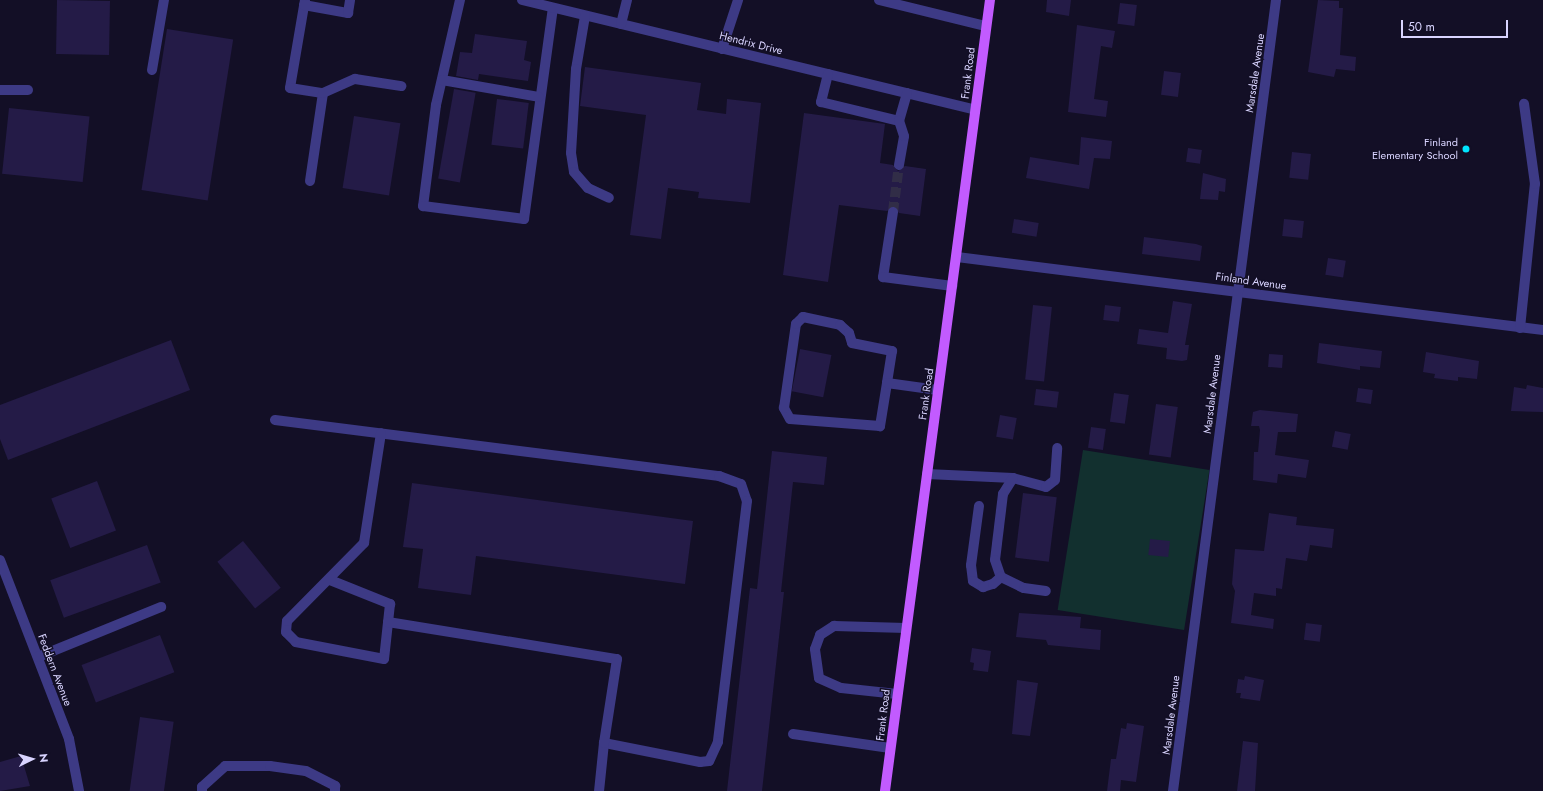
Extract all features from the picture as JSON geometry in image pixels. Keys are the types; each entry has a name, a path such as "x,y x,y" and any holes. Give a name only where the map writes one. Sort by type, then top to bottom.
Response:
{"main road":[{"name":"Frank Road","path":"885,791 990,0"}],"street":[{"path":"152,70 164,0"},
{"path":"350,0 348,13 305,3 290,88 323,93 356,79 401,86"},
{"path":"460,0 442,80 423,206 524,219 553,8"},
{"name":"Hendrix Drive","path":"522,0 975,110"},
{"path":"621,24 627,0"},
{"path":"722,49 738,0"},
{"path":"880,0 986,26"},
{"name":"Marsdale Avenue","path":"1173,791 1276,0"},
{"path":"585,16 576,70 571,153 574,172 583,183 608,198"},
{"path":"828,74 821,102 899,121"},
{"path":"442,80 540,97"},
{"path":"0,90 28,90"},
{"path":"310,181 323,93"},
{"path":"899,165 904,136 899,121 907,93"},
{"path":"1520,328 1539,184 1524,104"},
{"path":"893,212 883,277 952,286"},
{"name":"Finland Avenue","path":"956,257 1543,330"},
{"path":"803,317 840,325 849,333 852,343 892,351 887,383 880,426 790,419 784,408 796,324 803,317"},
{"path":"887,383 938,390"},
{"path":"275,420 719,476 741,484 748,502 718,742 709,761 700,762 604,743"},
{"path":"330,580 390,604 384,659 296,642 286,632 287,621 330,580 364,543 381,433"},
{"path":"927,474 1012,478 1046,487 1055,480 1057,448"},
{"path":"1012,478 1003,494 995,560 1001,577 1024,588 1046,590"},
{"path":"979,506 971,565 972,581 983,586 994,584 1001,577"},
{"name":"Feddern Avenue","path":"0,560 69,739 79,791"},
{"path":"38,657 161,607"},
{"path":"388,622 616,659 599,791"},
{"path":"897,694 841,688 819,678 815,649 820,635 834,626 906,628"},
{"path":"793,734 890,748"},
{"path":"202,791 202,787 225,766 270,766 306,771 335,786 335,791"}],"green space":[{"path":"1083,450 1209,470 1184,630 1058,610"}],"building":[{"path":"57,0 110,1 109,55 56,54"},
{"path":"1047,0 1071,0 1069,16 1046,12"},
{"path":"1318,0 1339,1 1339,8 1343,8 1340,55 1356,57 1355,71 1336,69 1334,77 1308,72"},
{"path":"1120,3 1137,5 1134,26 1117,24"},
{"path":"1077,25 1115,31 1112,48 1101,46 1094,99 1108,101 1106,117 1068,112"},
{"path":"167,29 233,39 208,200 142,190"},
{"path":"475,34 527,41 524,60 531,62 528,81 479,74 478,80 456,76 460,52 472,53"},
{"path":"585,67 701,83 697,110 726,114 727,99 761,103 750,203 698,198 699,192 668,188 661,239 630,235 646,115 580,106"},
{"path":"1164,71 1181,73 1178,97 1161,95"},
{"path":"454,89 476,93 460,182 438,179"},
{"path":"497,99 529,103 523,149 491,145"},
{"path":"9,108 90,116 83,182 2,174"},
{"path":"804,113 885,124 880,163 893,165 898,171 905,166 926,169 920,216 899,213 894,206 887,211 839,205 828,282 783,275"},
{"path":"354,116 400,123 389,195 343,188"},
{"path":"1081,137 1112,141 1110,159 1094,158 1089,189 1026,178 1030,157 1079,165"},
{"path":"1188,148 1202,150 1200,164 1186,162"},
{"path":"1292,152 1311,154 1308,180 1289,178"},
{"path":"1203,173 1226,179 1225,192 1219,191 1218,200 1200,199"},
{"path":"1014,219 1039,223 1037,237 1012,233"},
{"path":"1284,219 1304,221 1302,238 1282,236"},
{"path":"1144,237 1202,246 1200,261 1142,254"},
{"path":"1328,258 1346,261 1343,278 1325,275"},
{"path":"1173,301 1192,304 1185,345 1189,345 1187,360 1182,361 1166,359 1167,348 1137,344 1139,329 1168,333"},
{"path":"1033,305 1052,307 1044,382 1025,380"},
{"path":"1105,305 1121,307 1119,322 1103,320"},
{"path":"171,340 190,390 8,460 0,439 0,405"},
{"path":"1319,343 1382,351 1380,368 1360,366 1360,370 1317,363"},
{"path":"800,349 831,355 823,397 792,391"},
{"path":"1426,352 1479,361 1477,379 1458,377 1458,381 1434,378 1435,374 1423,372"},
{"path":"1269,354 1283,355 1282,368 1268,367"},
{"path":"1527,385 1543,388 1543,412 1511,411 1514,387 1526,389"},
{"path":"1358,388 1373,390 1371,404 1356,402"},
{"path":"1036,389 1059,392 1057,408 1034,405"},
{"path":"1114,393 1129,395 1125,424 1110,422"},
{"path":"1156,404 1178,407 1171,458 1149,455"},
{"path":"1260,410 1298,414 1296,432 1278,432 1275,455 1309,460 1306,478 1278,474 1277,483 1253,480 1254,452 1258,452 1260,430 1259,426 1251,426 1253,412"},
{"path":"1000,415 1017,418 1013,440 996,437"},
{"path":"1091,427 1106,429 1103,450 1088,448"},
{"path":"1335,431 1351,434 1348,450 1332,447"},
{"path":"772,451 827,457 824,485 793,482 781,592 784,592 762,791 727,791 750,588 757,589"},
{"path":"97,481 116,530 70,548 51,499"},
{"path":"412,483 693,521 685,584 476,556 471,595 418,588 423,549 403,547"},
{"path":"1023,493 1057,497 1049,562 1015,558"},
{"path":"1269,513 1297,517 1296,525 1334,529 1332,548 1310,545 1307,561 1286,558 1282,589 1276,588 1276,596 1254,593 1251,615 1274,619 1273,629 1231,623 1235,591 1232,584 1235,549 1264,551"},
{"path":"1150,539 1170,541 1168,557 1148,555"},
{"path":"243,541 281,588 255,608 217,562"},
{"path":"147,545 161,583 64,618 50,580"},
{"path":"1019,613 1081,617 1080,628 1101,630 1100,650 1048,645 1046,640 1016,637"},
{"path":"1306,623 1322,625 1320,642 1304,640"},
{"path":"160,635 174,672 96,702 82,665"},
{"path":"972,648 991,651 988,672 973,670 974,663 970,662"},
{"path":"1245,676 1264,680 1260,701 1240,698 1241,693 1236,693 1238,679 1244,680"},
{"path":"1017,680 1038,683 1030,736 1012,734"},
{"path":"140,717 174,722 164,791 130,791"},
{"path":"1127,723 1144,726 1136,782 1121,780 1120,791 1107,791 1111,759 1116,759 1121,728 1126,729"},
{"path":"1243,741 1258,743 1255,791 1237,791"},
{"path":"21,756 30,786 0,791 0,762"}],"tunnel":[{"path":"893,212 899,165"}],"place":[{"name":"Finland Elementary School","path":"1466,149"}]}
